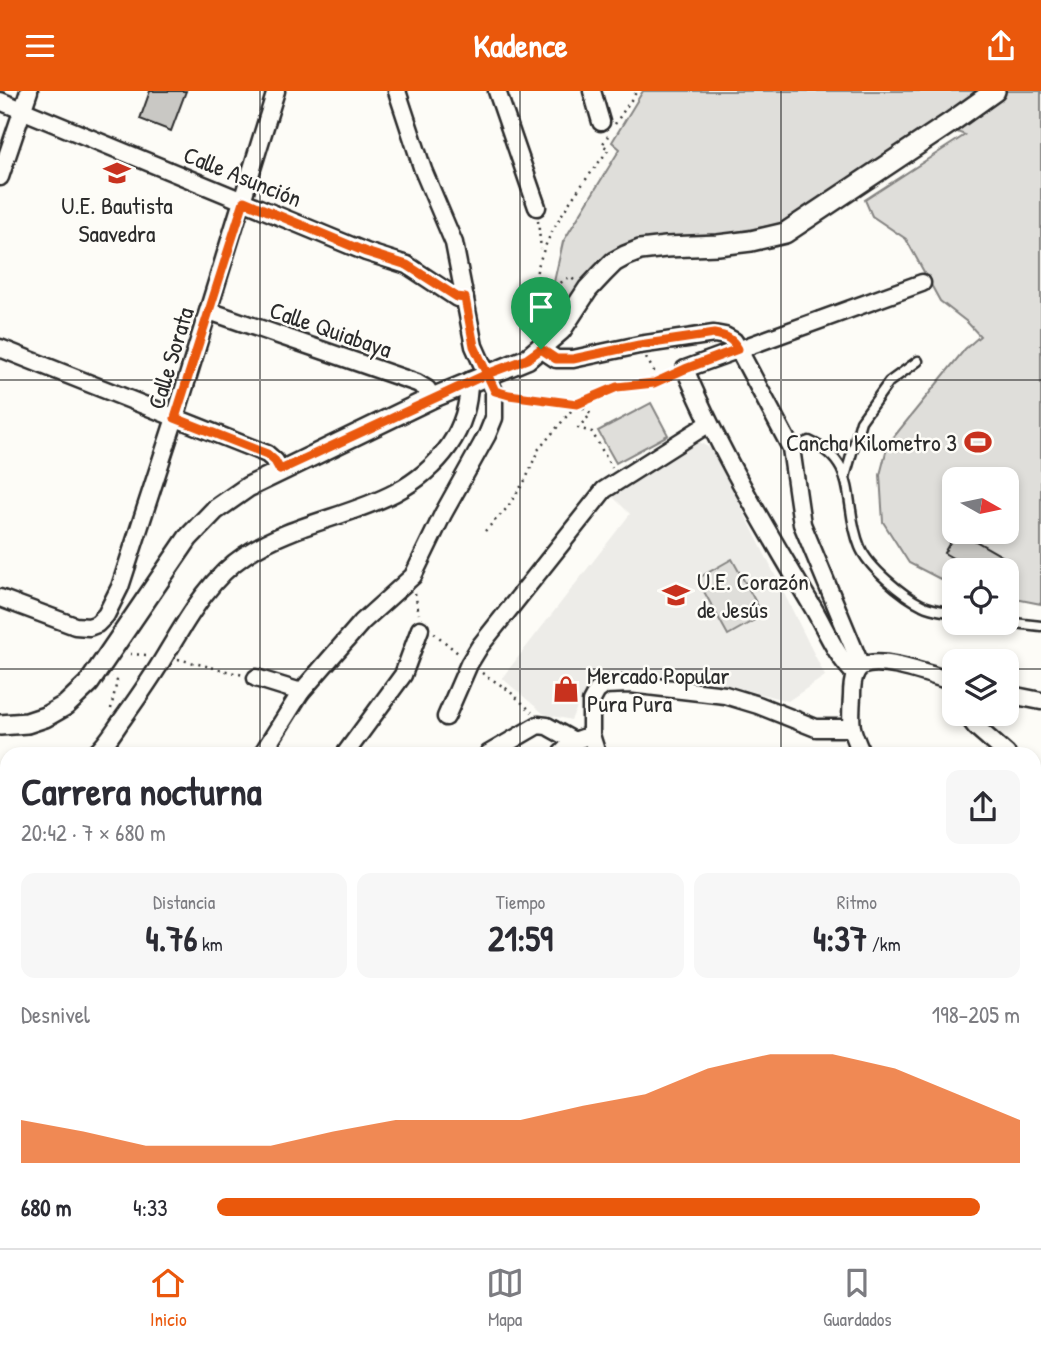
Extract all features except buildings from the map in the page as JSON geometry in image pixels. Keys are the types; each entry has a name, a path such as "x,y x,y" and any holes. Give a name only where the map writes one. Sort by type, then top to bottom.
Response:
{"street":[{"path":"0,177 29,91"},
{"name":"Calle Sorata","path":"0,598 75,626 89,627 97,624 106,615 120,587 175,418 276,91"},
{"path":"266,747 301,692 362,622 413,576 494,418 474,346 454,243 423,170 397,91"},
{"path":"497,91 537,207"},
{"path":"592,91 601,122"},
{"path":"0,725 27,723 45,717 66,705 89,683 195,530 215,510 248,487 432,398 483,382 527,359 561,330 588,289 614,262 640,250 734,243 785,233 995,91"},
{"name":"Calle Asunción","path":"0,101 366,252 407,265 457,297 465,298"},
{"path":"922,283 685,369 708,423 843,663 858,670 874,664 892,665 942,679"},
{"name":"Calle Quiabaya","path":"209,311 417,383 427,389 432,398"},
{"path":"541,349 556,359 573,359 639,345 714,334 734,341 790,447 802,524 858,670 850,727 859,747"},
{"path":"0,348 267,454 280,470"},
{"path":"100,747 144,689 193,608 226,570 244,555 267,542 394,495 436,464 461,426 466,410 483,382"},
{"path":"446,717 469,664 480,646 604,490 708,423"},
{"path":"350,747 403,675 420,629"},
{"path":"256,678 301,692"},
{"path":"595,747 591,734 591,702 597,691 605,685 630,684 724,695 816,728 850,727"},
{"path":"1019,697 1041,701"},
{"path":"500,747 538,725 547,726 574,741"},
{"path":"975,726 999,747"},
{"path":"568,747 574,741 591,734"}],"lane":[{"path":"845,477 861,421 889,383 918,361"},
{"path":"790,447 809,441 825,448 840,464 860,549 888,583 923,606 942,610"},
{"path":"1019,623 1041,626"}],"path":[{"path":"588,289 570,277 539,296 533,293 535,271 554,226 609,149 602,145 637,91"},
{"path":"537,207 541,253"},
{"path":"639,345 659,379"},
{"path":"485,531 507,508 526,479 538,450 577,404 617,387 654,383 685,369"},
{"path":"483,382 509,395 577,404 591,414 578,428 592,432 618,481"},
{"path":"122,654 165,655 256,678"},
{"path":"469,664 507,689 547,726"},
{"path":"97,671 117,681 108,717"}],"shaded area":[{"path":"643,91 1041,91 1041,604 1019,600 1019,558 942,558 942,580 909,563 883,522 880,475 888,444 965,349 980,336 940,301 906,239 872,216 865,200 965,135 937,124 840,190 779,224 715,236 624,245 602,259 546,327 545,319 557,307 559,294 551,295 563,242 620,149 612,142"},
{"path":"651,403 668,435 616,463 598,431"},
{"name":"U.E. Corazón de Jesús","path":"697,441 713,450 825,676 788,701 728,685 599,675 589,682 571,720 544,714 502,678 630,514 610,494"},
{"path":"732,559 763,615 728,635 697,579"}],"place":[{"name":"U.E. Bautista Saavedra","path":"117,173"},
{"name":"Cancha Kilometro 3","path":"978,442"},
{"name":"U.E. Corazón de Jesús","path":"676,595"},
{"name":"Mercado Popular Pura Pura","path":"566,689"}],"route":[{"path":"541,349 527,359 487,374 474,346 465,298 457,297 407,265 366,252 244,201 175,418 267,454 280,470 487,374 495,391 537,400 577,404 617,387 654,383 738,349 734,341 714,334 639,345 573,359 556,359 541,349"}]}
